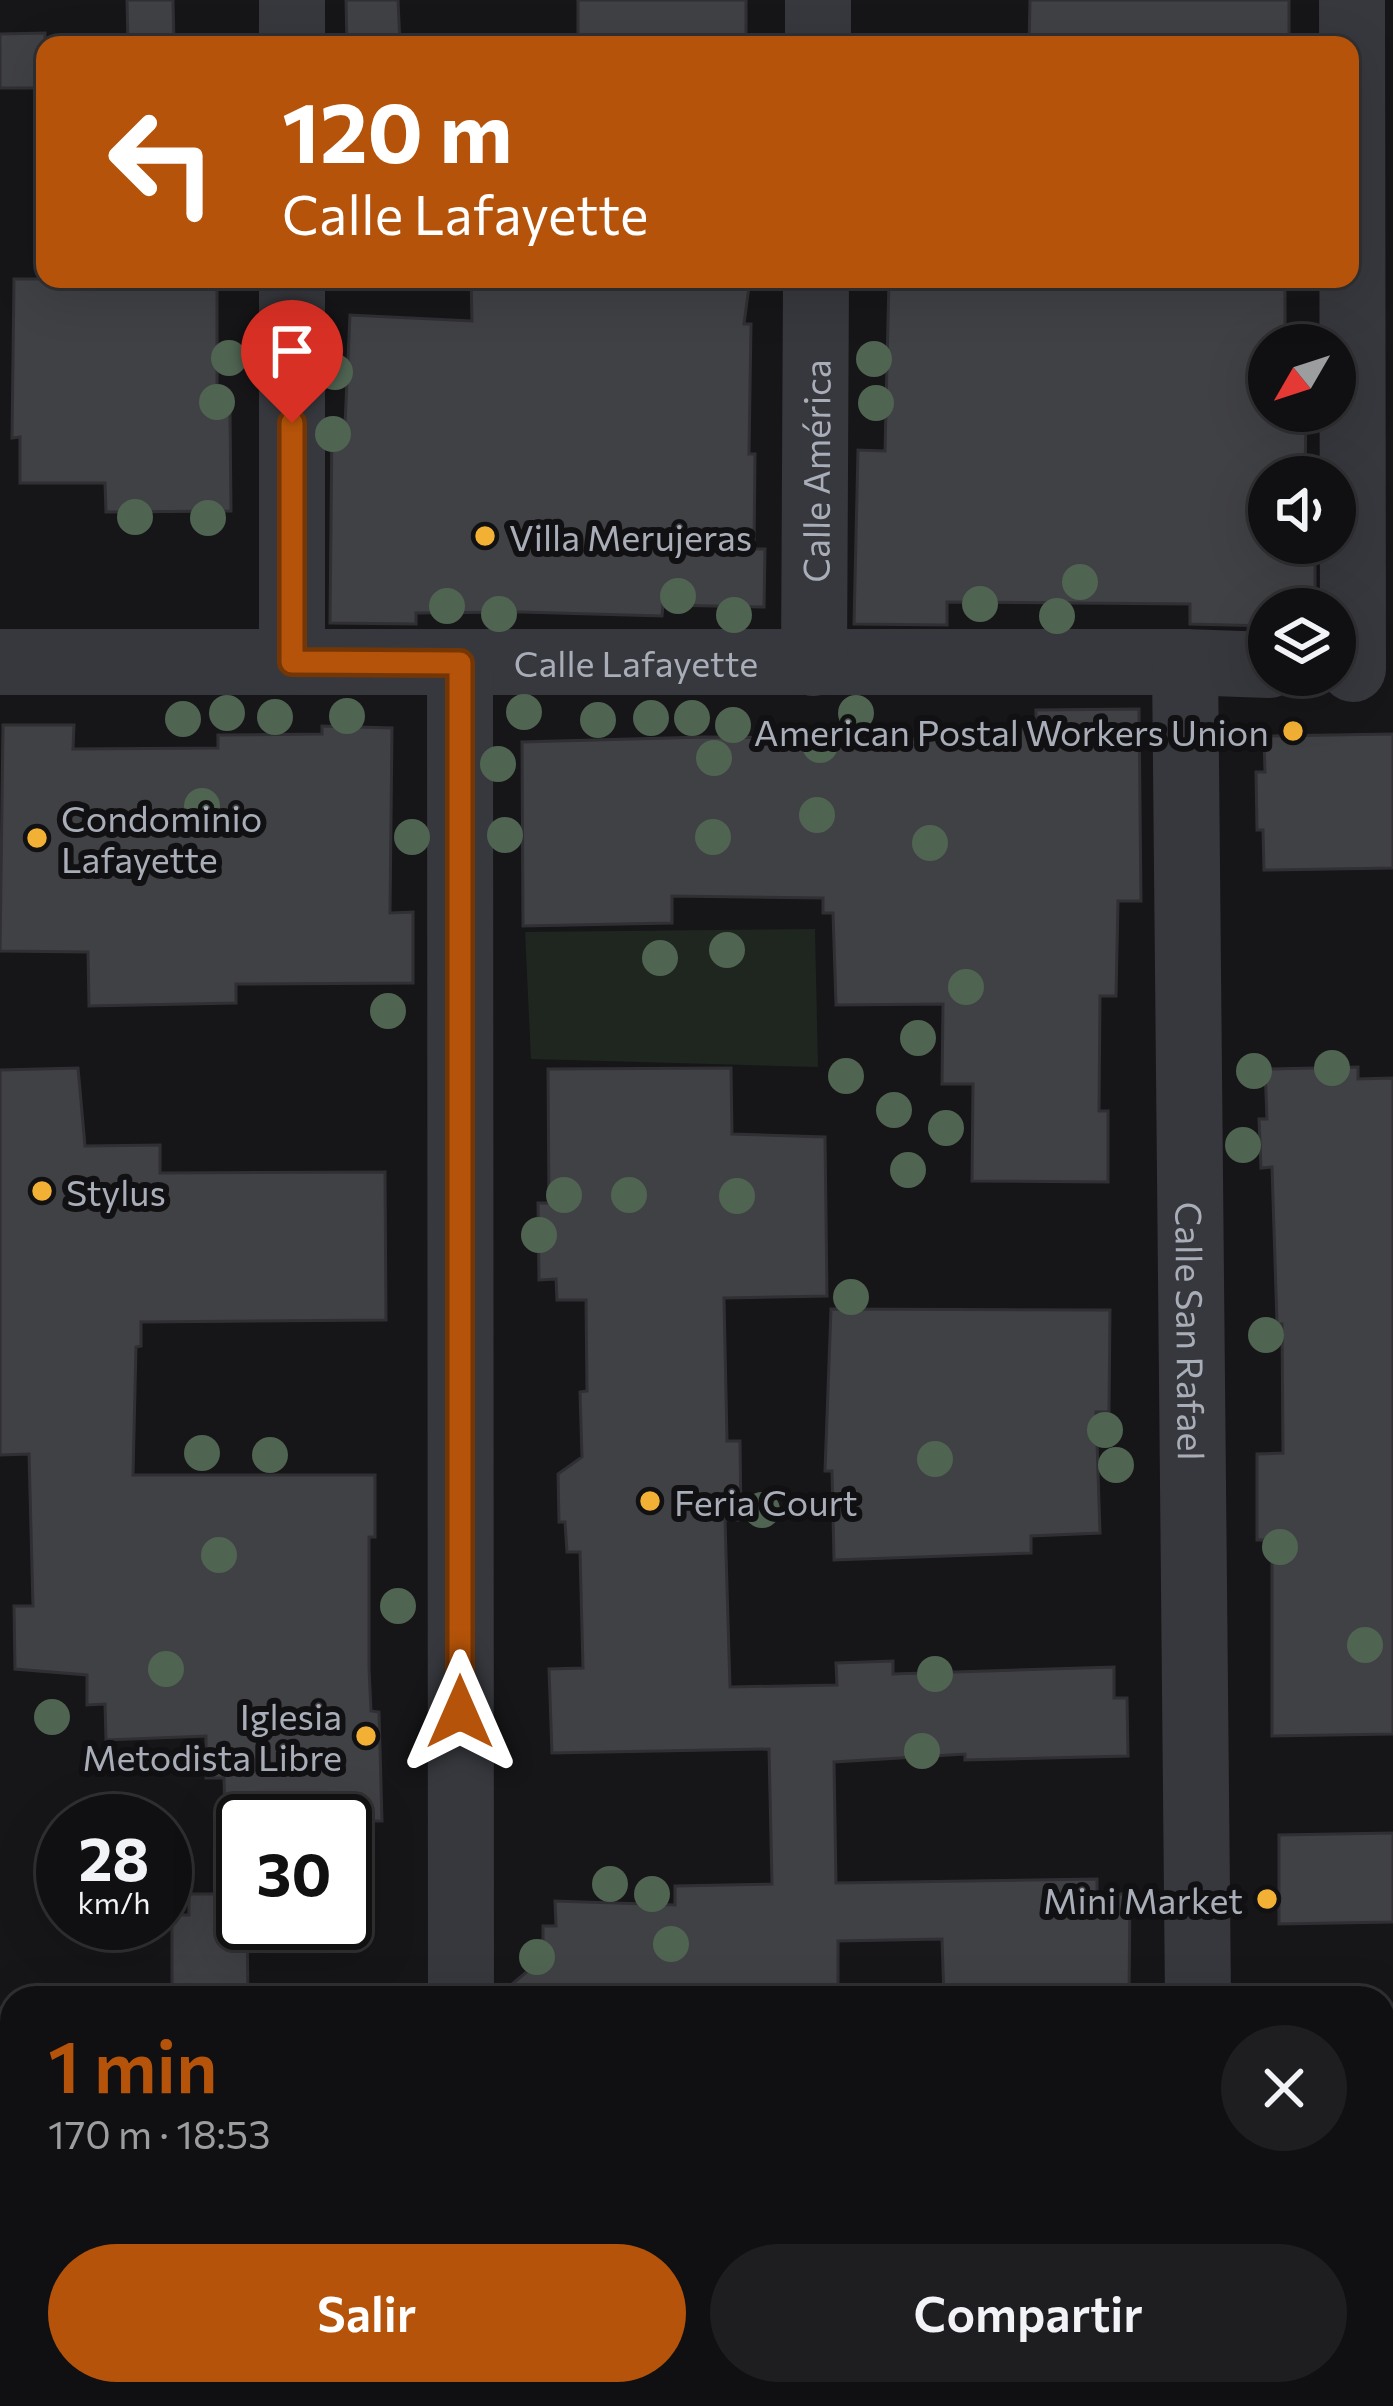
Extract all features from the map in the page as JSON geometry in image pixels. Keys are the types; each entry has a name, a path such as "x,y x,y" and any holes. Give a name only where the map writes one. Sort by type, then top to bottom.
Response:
{"street":[{"path":"292,0 292,36"},
{"path":"818,0 818,36"},
{"path":"1352,0 1352,36"},
{"path":"292,288 292,662"},
{"name":"Calle América","path":"814,664 816,288"},
{"path":"1355,288 1360,669"},
{"name":"Calle Lafayette","path":"0,662 1248,664"},
{"name":"Calle San Rafael","path":"1185,662 1198,1986"},
{"path":"460,663 460,1986"}],"shaded area":[{"path":"815,929 818,1067 531,1059 525,932"}],"building":[{"path":"127,0 173,0 174,36 128,36"},
{"path":"346,0 398,0 400,36 347,36"},
{"path":"578,0 746,0 746,36 578,36"},
{"path":"1030,0 1289,0 1289,36 1029,36"},
{"path":"45,33 36,36 36,88 0,88 0,34"},
{"path":"14,279 36,279 36,288 217,288 217,414 230,414 231,511 106,512 105,483 20,483 20,437 12,438"},
{"path":"471,288 749,288 744,324 751,324 749,454 755,454 754,549 765,549 764,607 663,605 662,616 416,613 416,624 330,623 332,423 345,424 350,315 472,321"},
{"path":"889,288 1285,288 1285,324 1248,324 1248,432 1306,432 1305,456 1248,456 1248,564 1315,564 1315,588 1248,588 1248,625 1190,624 1190,604 947,602 947,625 854,624 858,450 885,451"},
{"path":"1139,709 1141,901 1118,901 1116,996 1100,996 1099,1111 1108,1111 1108,1182 972,1181 973,1084 942,1084 943,1004 836,1005 833,913 823,913 823,898 672,896 672,923 523,926 522,742 704,737 930,739 930,729 1036,729 1036,710"},
{"path":"3,725 74,725 73,749 218,748 218,735 322,734 322,726 392,728 390,913 413,912 413,983 236,984 236,1003 89,1006 88,952 0,951"},
{"path":"1393,734 1393,868 1264,870 1263,830 1257,830 1256,772 1265,772 1264,736"},
{"path":"1358,1067 1358,1079 1393,1078 1393,1734 1272,1736 1272,1540 1257,1540 1257,1454 1283,1453 1282,1324 1277,1324 1272,1167 1261,1168 1259,1119 1267,1119 1265,1069"},
{"path":"78,1068 85,1146 160,1145 160,1173 385,1172 386,1320 141,1322 141,1346 136,1347 133,1475 375,1475 375,1537 369,1537 369,1668 371,1711 379,1712 382,1821 372,1821 372,1794 224,1794 224,1778 206,1778 206,1736 106,1740 105,1704 87,1705 87,1675 15,1669 14,1606 33,1606 29,1454 0,1455 0,1070"},
{"path":"731,1068 732,1134 825,1137 827,1296 724,1298 727,1441 740,1441 741,1520 725,1520 730,1687 837,1685 836,1663 893,1661 893,1674 1114,1667 1114,1698 1127,1698 1128,1756 965,1760 965,1754 834,1762 836,1883 1097,1879 1097,1894 1130,1894 1129,1986 944,1986 942,1939 838,1941 838,1986 510,1986 543,1958 543,1926 556,1926 555,1901 675,1905 675,1886 772,1884 769,1749 552,1753 549,1669 583,1668 580,1552 567,1552 565,1522 559,1522 558,1474 582,1457 580,1392 587,1391 586,1300 557,1300 556,1279 539,1280 538,1203 549,1203 548,1069"},
{"path":"831,1309 1110,1310 1109,1412 1096,1412 1100,1533 1031,1536 1031,1553 834,1560 832,1471 825,1471"},
{"path":"1393,1833 1393,1922 1279,1924 1279,1835"},
{"path":"192,1894 216,1894 216,1950 247,1950 248,1986 172,1986 172,1950 192,1950"}],"place":[{"name":"Villa Merujeras","path":"485,536"},
{"name":"American Postal Workers Union","path":"1293,731"},
{"name":"Condominio Lafayette","path":"37,838"},
{"name":"Stylus","path":"42,1191"},
{"name":"Feria Court","path":"650,1501"},
{"name":"Iglesia Metodista Libre","path":"366,1736"},
{"name":"Mini Market","path":"1267,1899"}],"route":[{"path":"292,423 292,662 460,663 460,1712"}]}
